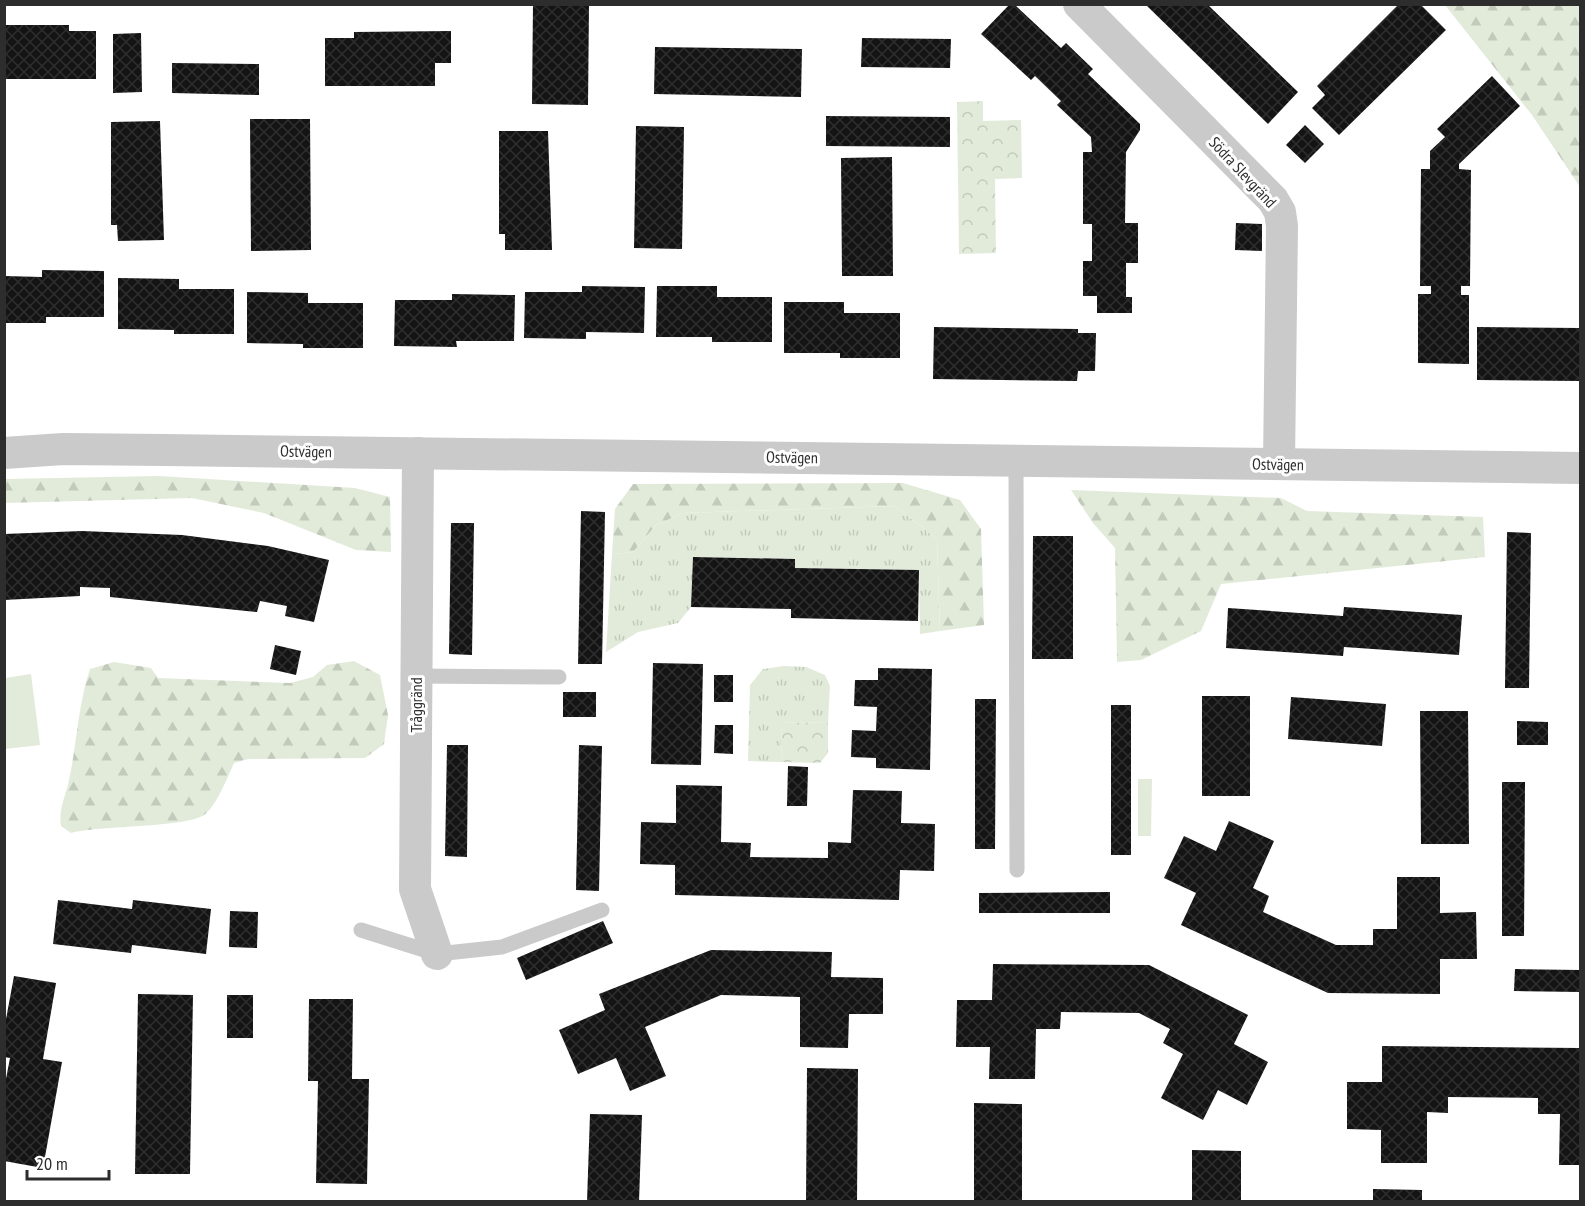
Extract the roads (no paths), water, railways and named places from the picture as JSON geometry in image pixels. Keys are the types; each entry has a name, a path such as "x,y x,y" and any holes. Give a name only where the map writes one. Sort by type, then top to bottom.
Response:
{"street":[{"name":"Södra Slevgränd","path":"1079,4 1273,200 1280,212 1282,226 1279,463"},
{"name":"Ostvägen","path":"4,453 63,449 1581,468"},
{"name":"Tråggränd","path":"418,453 415,889 437,954"}],"lane":[{"path":"1016,460 1017,870"},
{"path":"416,676 559,677"},
{"path":"361,930 437,954 502,947 602,910"}]}
